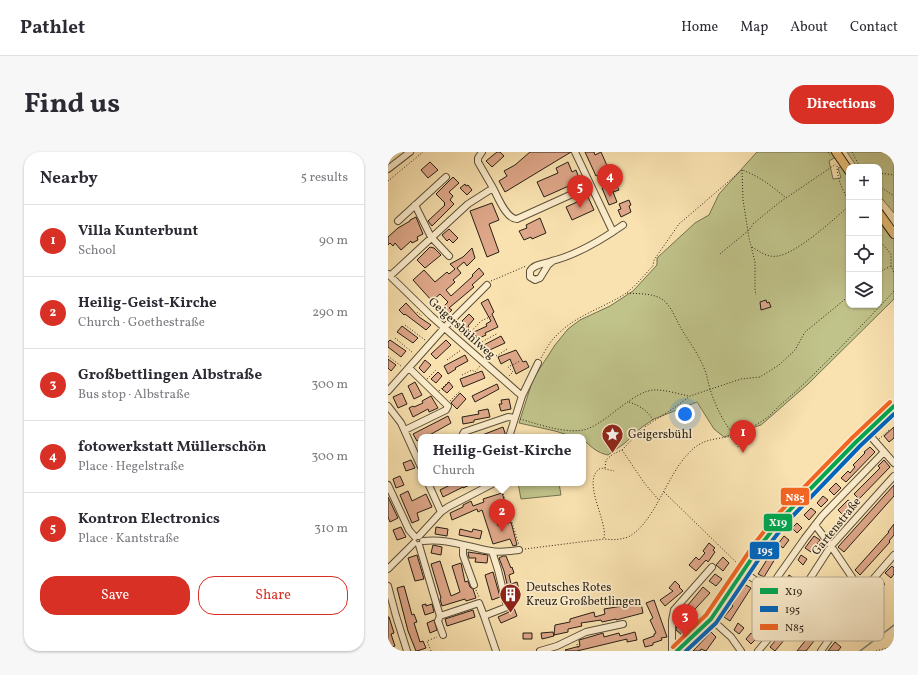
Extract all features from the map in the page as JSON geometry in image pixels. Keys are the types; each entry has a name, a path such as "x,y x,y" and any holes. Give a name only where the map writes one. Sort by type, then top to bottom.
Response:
{"main road":[{"path":"836,152 846,167"},
{"path":"882,217 894,234"}],"street":[{"path":"388,169 410,152"},
{"path":"482,152 478,158 478,162 508,215 514,219 590,186"},
{"path":"575,152 613,232"},
{"path":"398,221 446,177"},
{"path":"389,275 473,199 493,188"},
{"path":"415,206 432,237 449,256"},
{"path":"553,261 548,265 538,279 535,280 530,277 529,272 531,269 539,264 553,261 591,244 623,225"},
{"name":"Geigersbühlweg","path":"389,275 522,396"},
{"path":"388,391 445,327 488,285"},
{"path":"510,434 522,396 538,363"},
{"path":"404,430 446,410 447,408 447,405 436,394 407,369"},
{"path":"388,406 404,430 418,460"},
{"path":"677,651 711,619 760,546 778,523 866,431 894,406"},
{"path":"463,434 464,432 508,417 515,418"},
{"path":"866,431 894,463"},
{"path":"778,577 815,525 884,452"},
{"name":"Gartenstraße","path":"811,577 831,546 894,476"},
{"path":"388,485 408,530 418,541 440,616 438,621 443,635"},
{"path":"429,486 441,512"},
{"path":"388,569 418,541 441,512 484,486"},
{"path":"815,525 852,577"},
{"path":"418,541 437,539 492,551 504,552 519,550"},
{"path":"463,544 464,555 474,585"},
{"path":"484,616 507,607 500,576 492,551"},
{"path":"875,577 894,555"},
{"path":"672,651 672,620 674,610 712,567"},
{"path":"744,571 752,577"},
{"path":"388,586 407,651"},
{"path":"440,616 479,603 496,651"},
{"path":"711,619 731,637 741,651"},
{"path":"540,651 557,646 592,631 623,624"},
{"name":"Gartenstraße","path":"758,651 766,641"},
{"path":"821,651 828,641"}],"path":[{"path":"388,158 395,152"},
{"path":"388,181 423,152"},
{"path":"852,152 858,164"},
{"path":"720,254 749,230 754,223 786,198 837,164 837,174 848,200"},
{"path":"742,170 751,173 771,185 786,198"},
{"path":"742,170 743,200 755,262 754,290 756,295"},
{"path":"538,363 554,338 570,323 626,293 653,266 654,260 679,224 742,170"},
{"path":"882,173 894,175"},
{"path":"882,188 894,196"},
{"path":"751,247 768,256 777,256 788,253 846,208"},
{"path":"882,244 891,254 891,265 894,273"},
{"path":"882,270 891,265"},
{"path":"488,285 503,275 526,266 529,266 531,269"},
{"path":"498,486 502,490 519,543 519,550 604,539 613,540 628,536 644,524 680,464 696,446 710,440 734,435 753,427 763,420 805,384 894,291"},
{"path":"626,293 648,294 660,298 668,304 698,355 705,369 710,389 727,427 734,435"},
{"path":"605,468 606,460 613,454 622,450 643,428 690,396 741,379 760,377 779,365 795,350 805,332 846,298"},
{"path":"447,360 456,354 481,321 492,316"},
{"path":"405,325 430,344"},
{"path":"473,352 480,343 498,334"},
{"path":"394,338 418,357"},
{"path":"462,376 472,370 475,372 485,363 492,353 497,356 507,349"},
{"path":"388,356 407,369"},
{"path":"505,381 513,372 508,367 520,361"},
{"path":"424,383 436,370"},
{"path":"436,394 450,380"},
{"path":"515,418 572,431 586,429 612,415 645,391 656,390 690,396"},
{"path":"447,405 460,391"},
{"path":"629,402 640,406 648,412 653,421"},
{"path":"876,442 889,430"},
{"path":"729,436 739,448"},
{"path":"622,450 645,484 658,500"},
{"path":"604,539 604,528 597,504 593,480 597,470 600,468 614,471"},
{"path":"663,491 744,571"},
{"path":"474,585 480,599 479,603"},
{"path":"431,651 427,641 443,635"},
{"path":"575,637 579,651"},
{"path":"876,651 894,646"}],"green space":[{"path":"757,152 832,152 836,157 829,161 833,179 841,178 838,168 842,166 846,171 846,308 882,308 882,221 894,238 894,299 808,384 761,425 724,437 714,429 697,402 654,419 608,455 600,453 586,442 586,434 565,434 519,423 533,379 555,345 568,329 580,320 610,306 633,291 657,265 657,258 695,223 709,215 719,194"},
{"path":"847,152 894,152 894,213 882,199 882,164 855,164"},
{"path":"519,486 560,486 561,495 521,499"}],"building":[{"path":"497,152 500,152 504,156 492,167 486,161"},
{"path":"530,152 571,152 505,192 499,181 507,176 504,171 515,165"},
{"path":"585,152 594,152 595,155 601,152 609,170 596,176"},
{"path":"430,162 438,170 428,178 421,170"},
{"path":"568,162 572,172 576,170 580,181 544,197 537,182 558,173 556,168"},
{"path":"453,177 459,183 449,192 453,196 450,200 454,204 432,226 428,221 445,205 445,203 436,194"},
{"path":"615,182 619,190 613,192 617,202 609,205 602,188"},
{"path":"465,184 472,190 467,195 460,188"},
{"path":"588,197 594,210 572,220 566,207"},
{"path":"629,200 631,212 621,217 618,210 621,209 619,204"},
{"path":"492,203 499,220 489,224 499,252 487,257 470,211"},
{"path":"416,217 423,234 417,237 418,240 412,243 411,241 401,250 395,243 393,246 390,243 388,245 388,237 398,228"},
{"path":"540,218 546,233 532,239 531,237 524,240 519,231 527,228 526,225"},
{"path":"449,229 458,238 453,243 449,239 447,241 442,235"},
{"path":"430,247 434,248 441,255 425,268 417,260"},
{"path":"472,248 475,258 467,266 464,262 457,268 461,273 453,280 455,282 446,290 451,296 473,276 472,275 479,268 484,274 472,285 474,287 449,308 452,310 445,317 439,311 448,302 440,294 432,301 413,280 424,270 435,282 447,272 449,274 455,269 450,264 463,257"},
{"path":"488,299 494,312 492,314 498,327 485,333 486,335 477,339 474,332 487,326 486,324 491,321 481,303"},
{"path":"766,300 767,303 769,302 771,307 761,310 760,302"},
{"path":"406,303 419,317 431,325 426,330 399,310"},
{"path":"469,314 474,319 463,335 457,330 464,323 462,321"},
{"path":"402,326 418,338 413,343 397,332"},
{"path":"501,336 505,343 483,353 480,347"},
{"path":"390,340 406,351 401,357 388,347 388,342"},
{"path":"446,340 451,345 436,359 431,354"},
{"path":"516,350 523,362 526,361 529,367 516,374 510,359 501,364 498,357"},
{"path":"465,355 468,361 455,368 456,369 448,374 444,366"},
{"path":"388,359 396,365 391,371 388,368"},
{"path":"425,360 431,365 424,373 419,368"},
{"path":"482,371 485,378 463,387 460,379"},
{"path":"438,372 442,376 436,383 431,379"},
{"path":"415,382 422,395 414,399 408,386"},
{"path":"449,382 453,387 447,393 442,389"},
{"path":"497,384 499,389 475,402 472,396"},
{"path":"402,393 407,404 398,408 393,397"},
{"path":"460,393 466,399 457,409 451,403"},
{"path":"431,396 438,408 429,412 428,409 413,417 409,408 423,403 422,401"},
{"path":"509,399 511,409 501,411 499,404 502,404 501,400"},
{"path":"488,409 490,417 463,424 462,417 479,414 478,411"},
{"path":"448,416 451,423 431,434 418,434 417,441 413,434"},
{"path":"503,427 505,433 505,434 485,434"},
{"path":"894,427 894,438 889,442 884,436"},
{"path":"870,447 875,452 846,482 841,478 848,471 850,473 855,467 853,465"},
{"path":"411,460 415,468 406,471 403,463"},
{"path":"884,460 890,467 859,499 854,494 880,468 878,466"},
{"path":"400,476 404,485 396,488 393,479"},
{"path":"836,483 841,488 834,495 829,490"},
{"path":"894,485 894,496 844,552 838,547"},
{"path":"448,486 467,486 443,497 440,490"},
{"path":"408,491 412,501 426,494 432,507 417,513 419,520 412,523 400,495"},
{"path":"502,493 505,502 491,507 498,526 511,522 517,545 513,546 510,539 493,544 482,510 478,512 477,509 452,520 450,513 463,507 463,505 471,501 473,506 484,502 483,499"},
{"path":"823,496 828,500 821,507 817,503"},
{"path":"388,497 398,518 390,522 388,517"},
{"path":"848,500 854,504 843,515 838,510"},
{"path":"811,508 816,512 809,520 804,515"},
{"path":"797,523 802,528 797,533 792,528"},
{"path":"894,524 894,535 889,541 890,542 860,575 855,570 889,532"},
{"path":"401,527 406,537 397,540 393,530"},
{"path":"436,527 448,529 447,536 435,534"},
{"path":"460,529 472,532 473,529 482,531 480,539 459,535"},
{"path":"784,536 789,540 783,548 778,544"},
{"path":"814,536 820,540 811,552 805,548"},
{"path":"709,543 715,548 713,550 715,552 708,562 706,560 696,571 689,565 696,557 699,560 705,553 703,551"},
{"path":"433,545 442,547 441,555 431,553"},
{"path":"773,550 778,554 764,577 758,574"},
{"path":"468,552 488,555 487,563 475,562 476,558 469,558"},
{"path":"417,555 424,579 415,581 408,558"},
{"path":"801,555 807,559 803,565 798,560"},
{"path":"506,556 514,573 509,575 511,584 517,582 520,593 510,597 504,571 499,558"},
{"path":"723,557 729,563 723,571 716,565"},
{"path":"440,561 451,596 460,592 452,566 461,563 465,582 468,581 476,598 466,601 465,599 442,606 431,564"},
{"path":"892,566 894,568 894,574 891,578 885,573"},
{"path":"493,572 500,597 492,600 485,575"},
{"path":"715,574 722,579 716,586 709,581"},
{"path":"675,581 683,591 665,606 660,600 673,591 669,588"},
{"path":"744,584 751,588 730,621 724,617 733,606 732,605"},
{"path":"404,586 412,615 414,614 417,622 414,623 420,642 423,641 426,648 417,651 408,631 397,588"},
{"path":"703,587 710,593 684,621 687,623 683,628 686,630 682,635 676,630 679,625 676,622 680,618 678,614 681,610 683,611"},
{"path":"654,600 667,637 661,638 662,640 645,647 643,640 654,636 656,633 650,620 653,618 646,603"},
{"path":"641,603 643,613 616,620 602,622 601,620 581,623 582,626 568,629 568,632 554,635 555,625 570,622 570,619 594,612 595,617 605,614 604,609"},
{"path":"426,604 426,606 432,604 434,612 425,615 422,605"},
{"name":"Deutsches Rotes Kreuz Großbettlingen","path":"514,608 517,616 501,623 498,617"},
{"path":"473,610 475,617 447,626 445,619"},
{"path":"388,617 394,633 391,634 395,646 388,648"},
{"path":"434,620 437,630 430,633 427,623"},
{"path":"738,623 744,628 739,634 734,630"},
{"path":"553,632 554,636 542,639 541,633"},
{"path":"635,632 637,640 627,642 627,639 577,651 565,650 580,646 579,640 603,633 604,637 619,633 620,636"},
{"path":"711,632 716,637 706,651 701,649 700,651 693,651"},
{"path":"523,633 532,633 532,639 523,639"},
{"path":"751,633 752,641 754,641 751,644 746,639"},
{"path":"775,641 783,641 775,651 770,647"},
{"path":"805,641 814,641 806,651 797,651"},
{"path":"835,642 841,647 838,651 828,651"}],"waterway":[{"path":"884,633 894,625"},
{"path":"860,651 873,641"}],"transit line":[{"name":"N85","path":"673,647 706,615 755,543 777,515 852,438 890,402"},
{"name":"X19","path":"677,651 711,619 760,546 781,519 856,442 894,406"},
{"name":"195","path":"686,651 716,623 765,550 786,523 860,446 894,414"}],"place":[{"name":"fotowerkstatt Müllerschön","path":"610,197"},
{"name":"Kontron Electronics","path":"580,208"},
{"name":"Villa Kunterbunt","path":"743,453"},
{"name":"Geigersbühl","path":"613,454"},
{"name":"Heilig-Geist-Kirche","path":"502,532"},
{"name":"Deutsches Rotes Kreuz Großbettlingen","path":"511,614"},
{"name":"Großbettlingen Albstraße","path":"685,637"}]}
